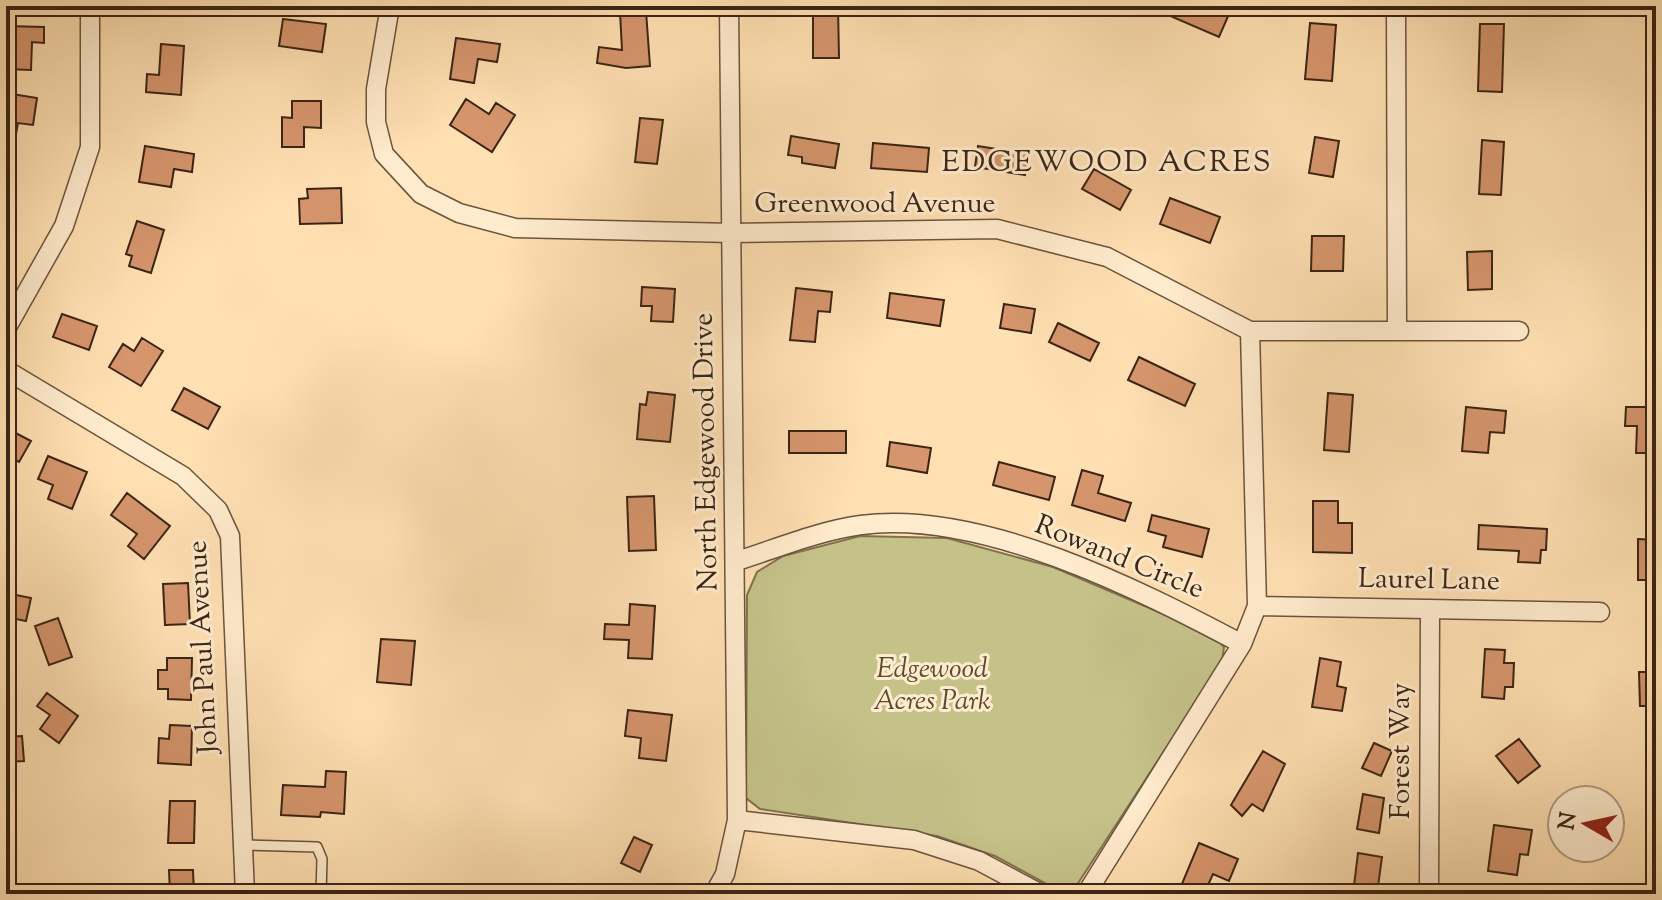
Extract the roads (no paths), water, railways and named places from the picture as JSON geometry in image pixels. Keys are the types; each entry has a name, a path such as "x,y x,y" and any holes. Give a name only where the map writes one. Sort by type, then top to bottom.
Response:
{"street":[{"path":"6,329 64,226 90,147 90,6"},
{"name":"Greenwood Avenue","path":"390,6 376,89 376,122 384,154 421,194 459,213 515,228 732,233 997,229 1107,257 1250,331 1519,331"},
{"name":"North Edgewood Drive","path":"714,894 725,874 737,820 737,561 729,6"},
{"path":"1396,6 1397,331"},
{"path":"1086,894 1242,644 1257,606 1250,331"},
{"name":"John Paul Avenue","path":"6,370 183,476 218,510 230,536 245,894"},
{"name":"Rowand Circle","path":"737,561 830,531 864,525 918,524 988,538 1064,560 1242,644"},
{"name":"Laurel Lane","path":"1257,606 1600,612"},
{"name":"Forest Way","path":"1429,894 1430,609"},
{"path":"737,820 914,840 979,861 1041,894"}],"lane":[{"path":"243,845 317,847 322,859 321,894"}],"district":[{"name":"EDGEWOOD ACRES","path":"1107,163"}],"park label":[{"name":"Edgewood Acres Park","path":"932,686"}]}
